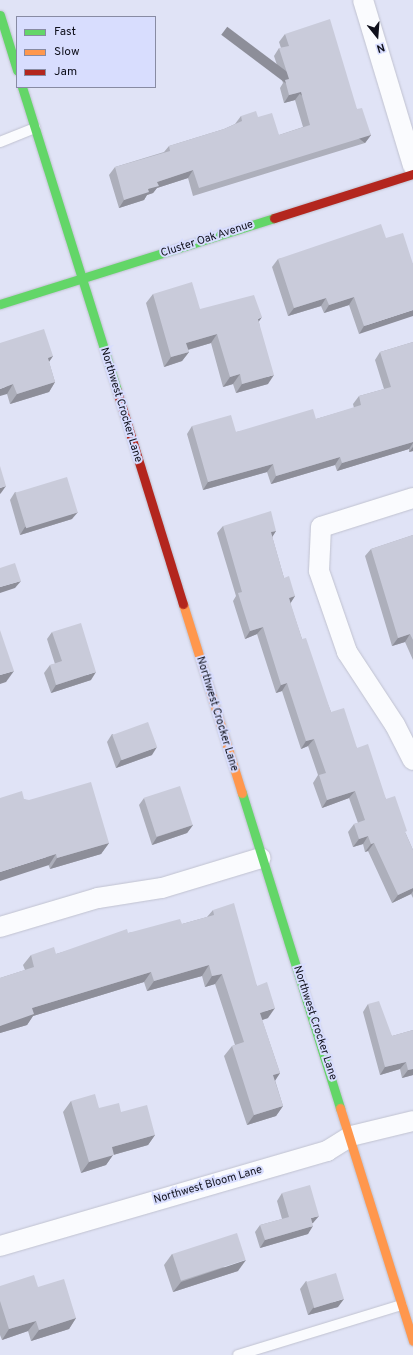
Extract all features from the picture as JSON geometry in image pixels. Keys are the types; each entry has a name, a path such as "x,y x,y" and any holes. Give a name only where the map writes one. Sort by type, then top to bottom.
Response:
{"street":[{"path":"363,0 413,166"},
{"path":"0,15 16,67"},
{"name":"Northwest Crocker Lane","path":"22,88 261,858 351,1136 413,1341"},
{"name":"Cluster Oak Avenue","path":"0,304 413,174"},
{"path":"413,498 321,527 319,571 347,652 395,725 413,760"},
{"path":"0,927 98,898 162,888 261,858"},
{"name":"Northwest Bloom Lane","path":"0,1246 327,1151 351,1136 413,1121"}],"lane":[{"path":"0,142 35,128"},
{"path":"238,1355 402,1305"}],"building":[{"path":"330,19 357,109 362,108 371,135 199,188 193,170 157,182 159,186 148,189 149,192 124,200 115,167 170,151 169,146 224,129 242,121 241,116 256,111 258,117 272,113 279,135 310,125 301,92 289,95 285,80 289,79 279,48 289,46 285,34"},
{"path":"381,224 386,238 403,233 413,264 413,310 364,326 354,297 329,305 326,298 294,308 278,259"},
{"path":"192,282 200,309 254,295 262,317 258,319 274,375 242,384 240,374 230,377 217,334 186,343 189,352 171,357 153,294"},
{"path":"44,329 53,356 48,358 55,382 17,394 13,384 0,389 0,343"},
{"path":"413,342 413,442 342,463 340,457 276,476 273,464 208,482 192,426 231,415 236,432 313,409 316,419 361,405 359,396 391,387 380,352"},
{"path":"0,466 6,486 0,488"},
{"path":"67,477 78,512 26,528 15,493"},
{"path":"271,511 276,531 271,532 284,578 289,576 295,596 289,598 302,639 306,638 331,712 344,708 357,748 368,744 386,799 395,796 407,831 405,832 413,850 413,888 398,895 374,843 371,844 368,836 359,839 354,824 365,820 355,791 327,800 319,775 326,773 314,739 306,741 287,683 281,685 263,627 250,631 238,593 242,592 223,526"},
{"path":"413,535 413,640 410,634 398,638 371,549"},
{"path":"15,563 21,581 0,587 0,568"},
{"path":"81,623 96,672 56,685 50,665 62,661 52,632"},
{"path":"0,630 14,671 0,675"},
{"path":"148,722 157,747 122,760 112,735"},
{"path":"91,782 109,843 57,858 56,854 0,872 0,798 22,791 24,799 29,800"},
{"path":"180,786 193,825 157,837 144,798"},
{"path":"234,903 257,986 267,982 275,1008 260,1013 280,1073 273,1075 283,1106 254,1115 232,1046 244,1042 222,974 212,976 209,965 154,981 151,972 32,1008 34,1014 0,1026 0,978 34,967 31,955 54,947 56,954 127,929 128,933 180,919 182,924 214,915 213,910"},
{"path":"379,1001 392,1036 413,1030 413,1069 408,1070 406,1062 385,1067 368,1004"},
{"path":"95,1094 99,1108 119,1103 121,1112 147,1105 155,1135 112,1147 114,1155 89,1162 71,1101"},
{"path":"310,1185 319,1216 311,1218 313,1226 265,1240 260,1225 289,1217 282,1193"},
{"path":"237,1233 246,1260 181,1281 172,1254"},
{"path":"336,1273 344,1299 314,1308 306,1282"},
{"path":"34,1275 38,1287 64,1279 76,1318 39,1330 36,1321 9,1329 0,1301 0,1286"}],"traffic: fast":[{"path":"0,15 16,67"},
{"path":"22,88 117,391"},
{"path":"0,304 274,218"},
{"path":"242,793 340,1108"}],"traffic: slow":[{"path":"183,604 242,793"},
{"path":"340,1108 413,1341"}],"traffic: jam":[{"path":"274,218 413,174"},
{"path":"117,391 183,604"}]}
